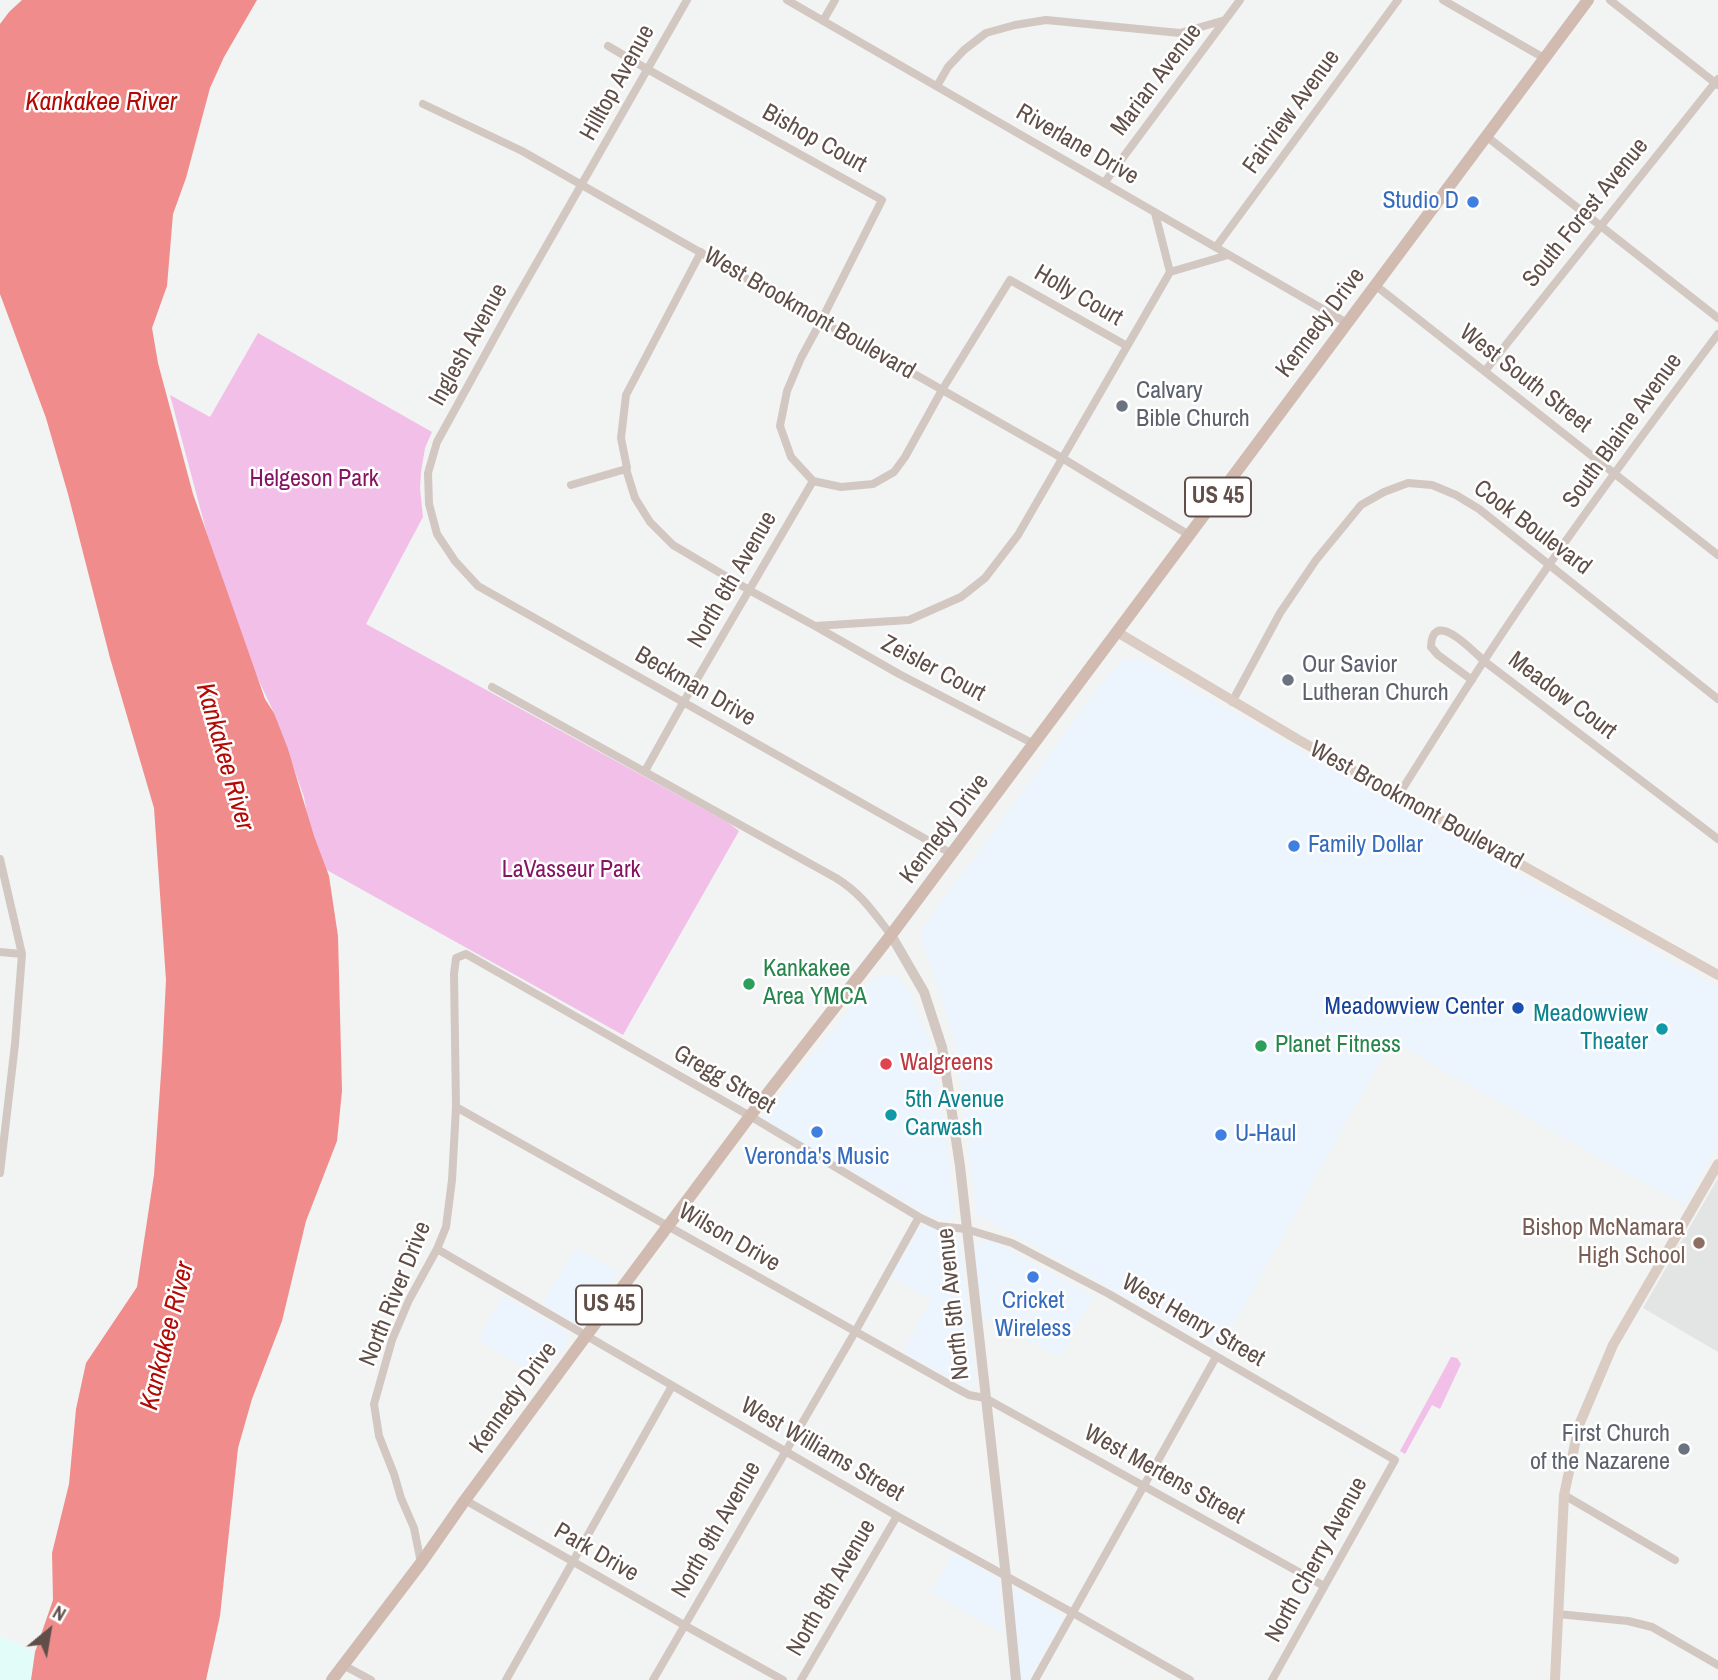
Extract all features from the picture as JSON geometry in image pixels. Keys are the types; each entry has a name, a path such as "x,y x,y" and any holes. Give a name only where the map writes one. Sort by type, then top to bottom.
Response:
{"main road":[{"name":"Kennedy Drive","path":"332,1680 750,1116 952,854 1588,0"},
{"name":"West Brookmont Boulevard","path":"1117,632 1232,702 1718,975"},
{"path":"1555,1680 1564,1495 1579,1425 1613,1345 1718,1164"}],"street":[{"name":"Hilltop Avenue","path":"582,185 687,0"},
{"name":"Riverlane Drive","path":"787,0 1347,323"},
{"path":"823,21 835,0"},
{"name":"Marian Avenue","path":"1104,183 1240,0"},
{"name":"Fairview Avenue","path":"1216,247 1398,0"},
{"path":"1443,0 1544,58"},
{"path":"1610,0 1717,82"},
{"path":"937,86 948,67 964,50 986,33 1015,25 1046,20 1180,33 1225,20"},
{"name":"Bishop Court","path":"608,46 882,200 821,321"},
{"name":"South Forest Avenue","path":"1485,371 1717,82"},
{"name":"West Brookmont Boulevard","path":"423,104 522,151 1062,458 1189,535"},
{"path":"1486,135 1718,318"},
{"name":"Inglesh Avenue","path":"437,534 429,504 428,473 438,442 582,185"},
{"path":"1155,212 1171,272"},
{"name":"Zeisler Court","path":"701,252 626,395 621,438 626,469 635,498 650,522 673,545 749,590 899,674 1034,744"},
{"path":"815,626 909,620 961,597 985,578 1018,535 1171,272 1228,255"},
{"name":"Holly Court","path":"942,390 1010,280 1127,346"},
{"name":"West South Street","path":"1375,285 1718,555"},
{"path":"821,321 787,391 780,426 791,457 813,481 841,487 873,484 894,472 942,390"},
{"name":"South Blaine Avenue","path":"1398,796 1549,564 1718,334"},
{"path":"571,485 626,469"},
{"name":"North 6th Avenue","path":"645,771 813,481"},
{"name":"Cook Boulevard","path":"1232,702 1280,613 1316,560 1361,505 1408,483 1432,485 1479,509 1718,699"},
{"name":"Beckman Drive","path":"437,534 455,561 478,586 952,854"},
{"name":"Meadow Court","path":"1472,680 1432,648 1435,634 1440,630 1455,635 1484,661 1718,839"},
{"path":"492,687 852,888 864,899 891,935"},
{"path":"0,859 22,954 0,1173"},
{"name":"North 5th Avenue","path":"891,935 924,992 942,1047 960,1166 1016,1680"},
{"path":"0,952 22,954"},
{"name":"Gregg Street","path":"466,954 750,1116 919,1217 938,1226 966,1229"},
{"name":"North River Drive","path":"421,1563 414,1528 379,1436 374,1404 392,1340 446,1227 456,1107 454,974 456,958 466,954"},
{"name":"Wilson Drive","path":"456,1107 969,1395 985,1398"},
{"name":"North 9th Avenue","path":"653,1680 919,1217"},
{"name":"West Henry Street","path":"966,1229 1013,1243 1109,1294 1395,1460"},
{"name":"West Williams Street","path":"437,1249 897,1516 1190,1680"},
{"path":"1035,1680 1216,1357"},
{"path":"506,1680 672,1386"},
{"name":"West Mertens Street","path":"985,1398 1324,1586"},
{"name":"North Cherry Avenue","path":"1272,1680 1395,1460"},
{"path":"1564,1495 1675,1560"},
{"name":"Park Drive","path":"464,1500 783,1680"},
{"name":"North 8th Avenue","path":"801,1680 897,1516"},
{"path":"1558,1614 1629,1621 1652,1627 1718,1665"},
{"path":"343,1665 371,1680"}],"shaded area":[{"path":"1125,660 1142,660 1718,987 1718,1145 1684,1205 1391,1041 1220,1349 977,1214 956,1046 920,931 1110,672"},
{"path":"888,974 898,977 909,992 929,1040 945,1130 954,1212 951,1219 944,1220 924,1212 767,1122 764,1116 873,980"},
{"name":"Bishop McNamara High School","path":"1718,1178 1718,1352 1643,1308"},
{"path":"922,1224 949,1231 955,1234 960,1242 975,1378 970,1385 961,1384 903,1351 931,1300 891,1276"},
{"path":"988,1240 1093,1297 1060,1357 982,1316 974,1253 979,1243"},
{"path":"575,1248 619,1272 578,1324 542,1304"},
{"path":"503,1296 567,1334 565,1345 540,1376 477,1340"},
{"path":"954,1553 998,1579 1003,1633 931,1592"},
{"path":"1016,1590 1064,1617 1029,1680 1020,1680 1012,1594"},
{"path":"0,1636 35,1652 31,1680 0,1680"}],"green space":[{"name":"LaVasseur Park","path":"258,333 432,432 425,448 421,472 423,517 366,624 729,823 739,831 623,1035 316,864 304,797 274,713 252,666 207,534 170,395 210,417"},
{"path":"1451,1357 1457,1358 1461,1364 1440,1409 1432,1405 1405,1454 1400,1451"}],"water":[{"name":"Kankakee River","path":"22,0 257,0 224,57 210,88 186,178 173,214 167,286 152,328 158,363 193,494 265,699 274,713 288,749 329,876 338,936 342,1091 337,1141 306,1221 282,1321 252,1399 238,1448 220,1616 206,1680 31,1680 35,1652 53,1600 52,1553 69,1484 76,1409 86,1363 137,1287 154,1175 166,980 154,808 110,658 46,418 0,294 0,24"}],"place":[{"name":"Studio D","path":"1473,202"},
{"name":"Calvary Bible Church","path":"1122,406"},
{"name":"Our Savior Lutheran Church","path":"1288,680"},
{"name":"Family Dollar","path":"1294,846"},
{"name":"Kankakee Area YMCA","path":"749,984"},
{"name":"Meadowview Center","path":"1518,1008"},
{"name":"Meadowview Theater","path":"1662,1029"},
{"name":"Planet Fitness","path":"1261,1046"},
{"name":"Walgreens","path":"886,1064"},
{"name":"5th Avenue Carwash","path":"891,1115"},
{"name":"Veronda's Music","path":"817,1132"},
{"name":"U-Haul","path":"1221,1135"},
{"name":"Bishop McNamara High School","path":"1699,1243"},
{"name":"Cricket Wireless","path":"1033,1277"},
{"name":"First Church of the Nazarene","path":"1684,1449"}],"park label":[{"name":"Helgeson Park","path":"314,480"}]}
